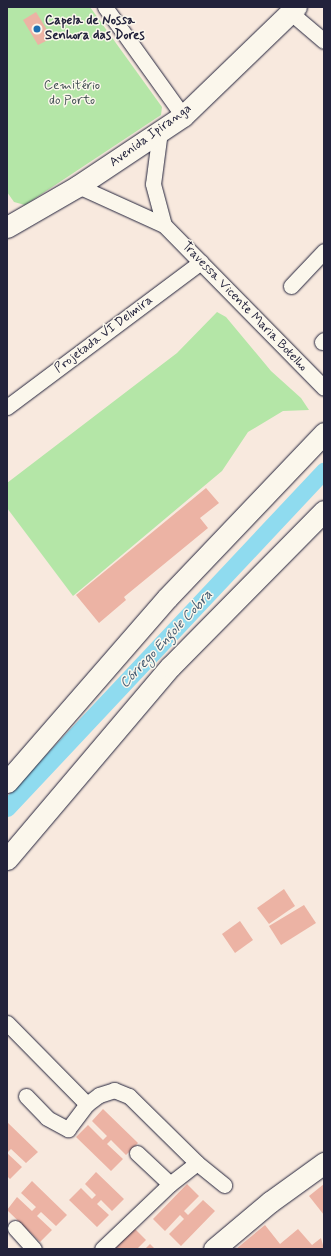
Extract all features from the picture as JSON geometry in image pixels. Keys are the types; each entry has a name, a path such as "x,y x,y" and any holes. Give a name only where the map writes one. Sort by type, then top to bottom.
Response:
{"street":[{"path":"105,7 183,116"},
{"path":"294,10 324,41"},
{"name":"Avenida Ipiranga","path":"9,222 78,186 183,116 294,10"},
{"name":"Travessa Vicente Maria Botelho","path":"160,131 153,184 164,225"},
{"name":"Travessa Vicente Maria Botelho","path":"78,186 164,225 324,388"},
{"path":"291,286 324,251"},
{"name":"Projetada VI Delmira","path":"7,407 201,262"},
{"path":"7,782 168,598 324,433"},
{"path":"7,859 170,666 324,511"},
{"path":"7,1024 87,1104"},
{"path":"26,1096 47,1118 68,1129 87,1104 114,1090 129,1096 197,1163 224,1185"},
{"path":"137,1153 170,1184"},
{"path":"102,1249 170,1184 197,1163"},
{"path":"214,1249 270,1202 324,1163"},
{"path":"15,1228 34,1249"}],"green space":[{"name":"Cemitério do Porto","path":"7,7 90,7 162,107 161,115 25,205 14,202 7,192"},
{"path":"217,312 226,317 271,371 301,398 309,410 283,411 248,432 222,471 73,596 7,508 7,483 177,353"}],"building":[{"name":"Capela de Nossa Senhora das Dores","path":"36,12 52,38 38,45 23,20"},
{"path":"206,488 219,503 200,518 208,528 124,597 126,600 99,623 76,595"},
{"path":"284,889 295,906 269,924 257,908"},
{"path":"304,905 316,923 281,945 269,926"},
{"path":"240,921 253,940 235,953 222,934"},
{"path":"103,1109 138,1143 126,1155 111,1140 107,1144 123,1159 111,1171 76,1137 88,1125 103,1140 107,1136 92,1121"},
{"path":"7,1122 38,1152 26,1163 11,1149 7,1153"},
{"path":"7,1153 22,1167 10,1179 7,1176"},
{"path":"96,1172 124,1199 112,1211 101,1200 97,1204 109,1215 97,1227 69,1200 81,1188 92,1199 96,1195 85,1184"},
{"path":"32,1181 67,1215 56,1226 41,1212 37,1216 52,1230 40,1242 7,1210 17,1197 32,1211 36,1207 21,1193"},
{"path":"187,1184 199,1196 184,1211 188,1215 203,1200 215,1211 181,1246 169,1234 184,1219 180,1215 165,1231 153,1219"},
{"path":"324,1184 324,1215 309,1196"},
{"path":"265,1225 280,1244 298,1229 312,1245 321,1238 324,1249 236,1249"},
{"path":"134,1228 146,1240 137,1249 114,1249"},
{"path":"150,1244 155,1249 145,1249"}],"waterway":[{"name":"Córrego Engole Cobra","path":"7,808 324,470"}],"place":[{"name":"Capela de Nossa Senhora das Dores","path":"37,29"}]}
